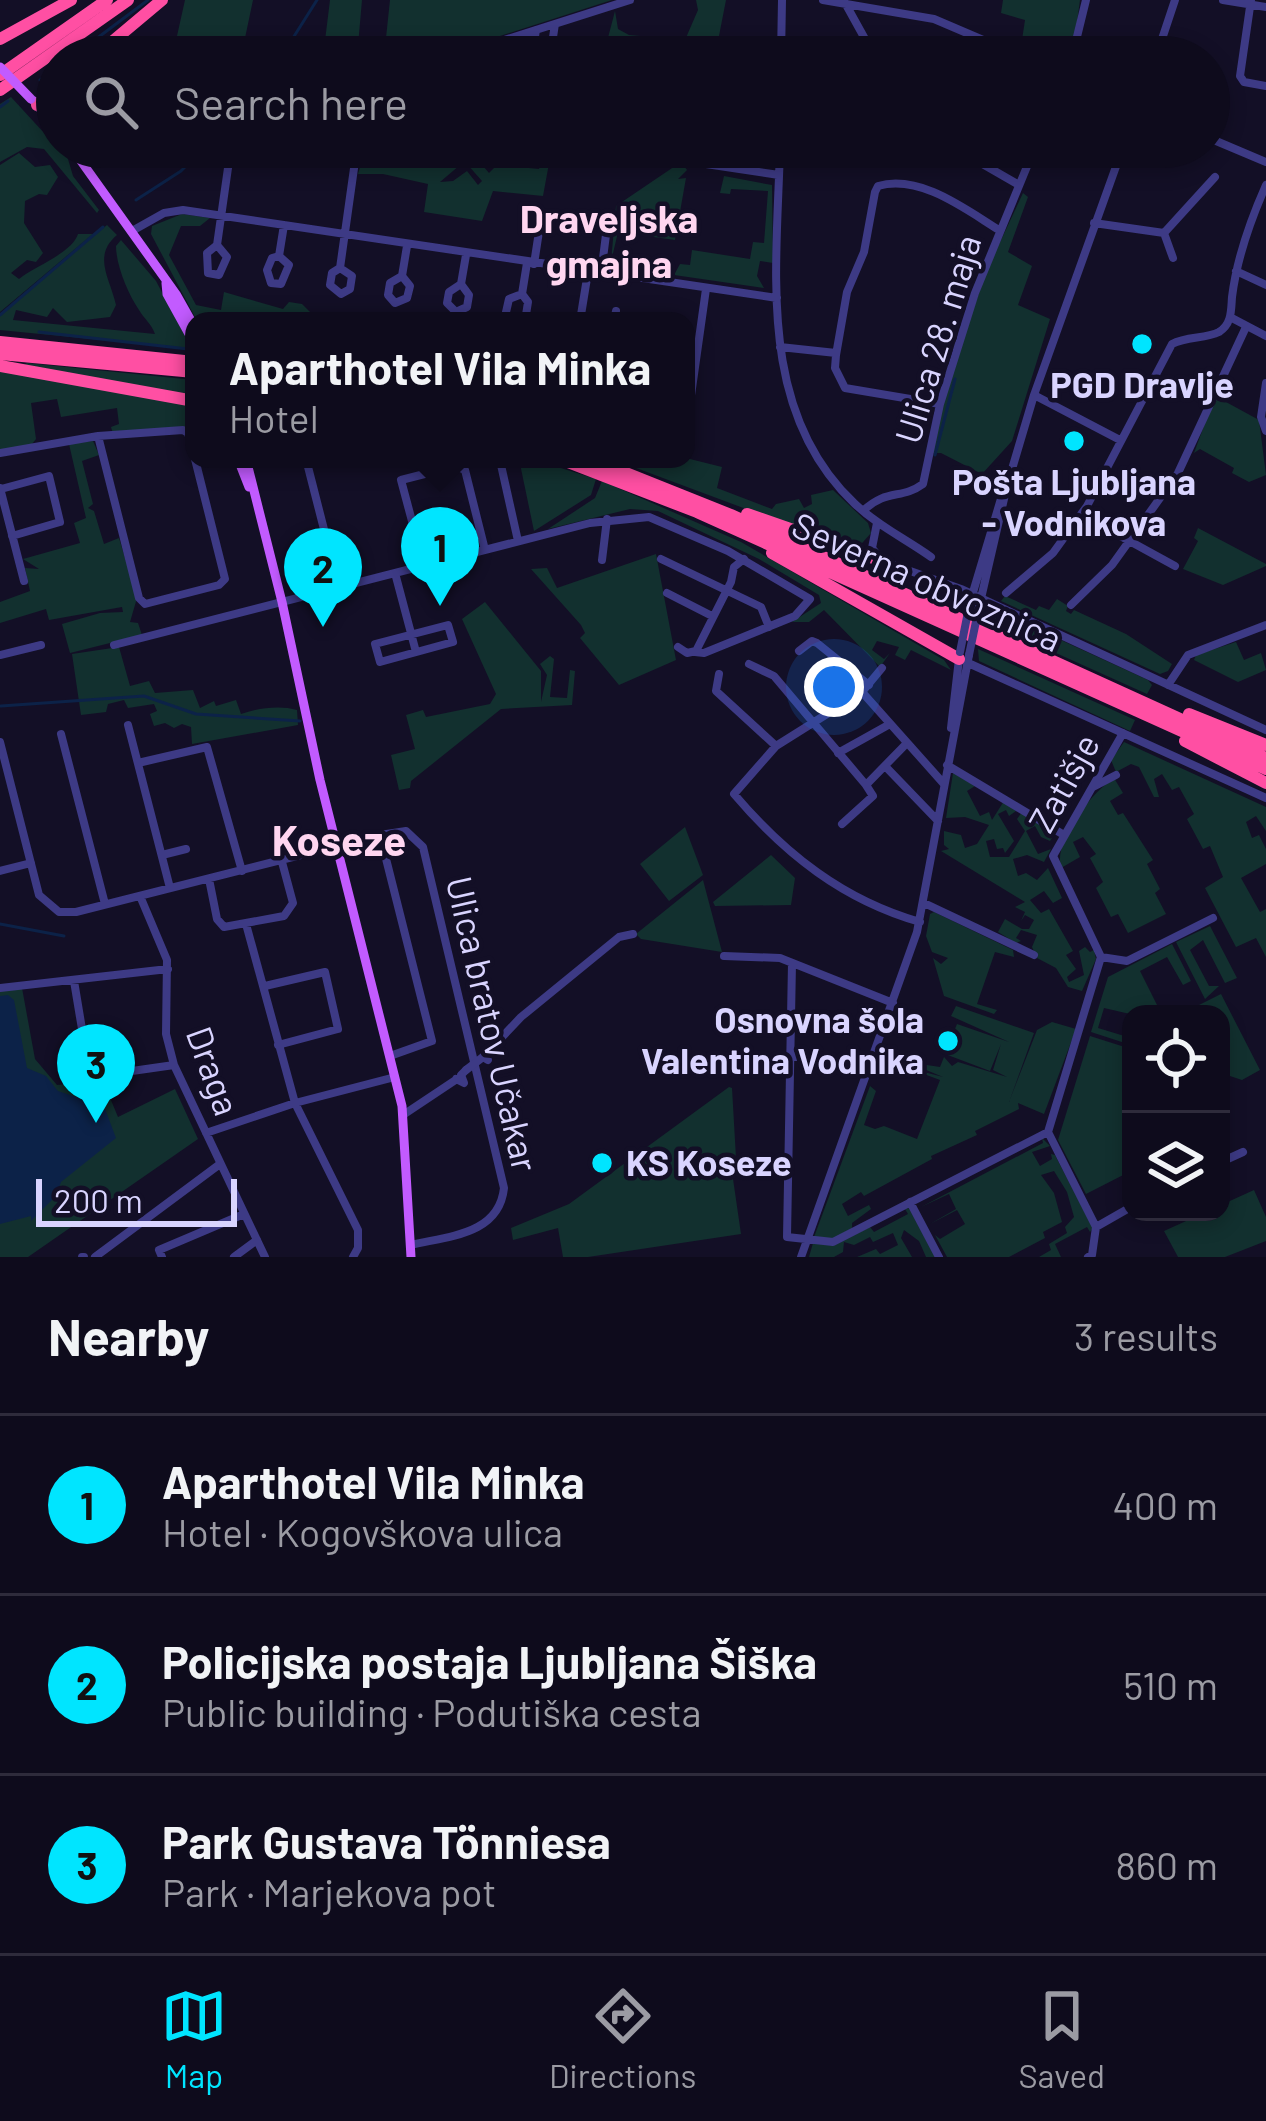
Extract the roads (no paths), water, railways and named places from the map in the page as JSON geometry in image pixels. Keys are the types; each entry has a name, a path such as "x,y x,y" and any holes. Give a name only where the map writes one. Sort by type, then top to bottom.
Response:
{"highway":[{"path":"0,39 71,0"},
{"path":"52,36 106,0"},
{"path":"77,36 128,0"},
{"path":"119,36 163,0"},
{"path":"0,71 36,47"},
{"path":"0,90 36,65"},
{"path":"0,342 185,361"},
{"path":"0,354 185,371"},
{"path":"0,366 185,399"},
{"name":"Severna obvoznica","path":"586,468 697,506 1266,769"},
{"name":"Severna obvoznica","path":"611,468 1266,758"},
{"path":"697,506 725,506 882,561"},
{"path":"697,506 964,657"},
{"path":"854,552 863,550 872,538"},
{"path":"1119,691 1144,696 1266,745"},
{"path":"1132,708 1266,783"}],"main road":[{"path":"0,71 36,104"},
{"path":"86,168 166,284 185,322"},
{"path":"245,468 282,602 395,1077 403,1115 410,1251"}],"street":[{"path":"517,36 630,0"},
{"path":"782,0 782,36"},
{"path":"824,0 866,3 934,19 971,36"},
{"path":"1077,36 1086,0"},
{"path":"1163,36 1175,0"},
{"path":"1223,0 1266,8"},
{"path":"845,2 864,36"},
{"path":"1251,2 1240,76 1244,82 1266,86"},
{"path":"553,36 555,24"},
{"path":"535,36 536,30"},
{"path":"1230,146 1266,162"},
{"path":"217,245 228,168"},
{"path":"340,268 355,168"},
{"path":"733,168 779,175"},
{"path":"779,168 777,298 791,407 836,485 877,523 931,557"},
{"path":"989,168 1019,185"},
{"name":"Ulica 28. maja","path":"863,511 880,497 923,484 940,404 999,230 1026,168"},
{"path":"801,1257 920,922 976,601 1034,395 1115,168"},
{"path":"1164,233 1215,177"},
{"path":"940,404 845,388 835,368 847,292 864,253 878,186 890,183 933,191 999,230"},
{"path":"1006,593 1042,565 1081,514 1172,344 1214,334 1230,317 1236,271 1266,185"},
{"path":"132,231 169,211 222,216 777,298"},
{"path":"601,274 608,219"},
{"path":"1094,223 1164,233"},
{"path":"521,294 540,225"},
{"path":"280,256 284,226"},
{"path":"1164,233 1173,258"},
{"path":"402,276 407,246"},
{"path":"461,284 466,255"},
{"path":"1236,271 1266,285"},
{"path":"581,312 588,272"},
{"path":"695,367 706,289"},
{"path":"506,312 509,299 521,294"},
{"path":"521,294 527,302 525,312"},
{"path":"1230,317 1266,336"},
{"path":"1071,605 1101,578 1182,465 1246,327"},
{"path":"780,347 836,353"},
{"path":"1266,383 1261,417 1266,430"},
{"path":"1034,395 1120,440"},
{"path":"0,454 98,436 185,433"},
{"path":"98,436 139,598 145,604 225,579 197,468"},
{"path":"308,468 339,588"},
{"path":"424,566 401,480 449,468"},
{"path":"461,468 485,550"},
{"path":"502,468 518,542"},
{"path":"12,536 60,522 49,476 0,488 12,536 24,581"},
{"path":"1081,514 1174,566"},
{"path":"114,645 607,519 649,518 743,559 810,599 803,611 704,653 687,653 678,647"},
{"path":"602,560 607,519"},
{"path":"877,523 872,551 882,561 1266,730"},
{"path":"661,559 761,607 769,627"},
{"path":"695,652 734,567 743,559"},
{"path":"395,573 416,652"},
{"path":"668,593 712,616"},
{"path":"448,625 453,642 380,662 376,644 411,635 448,625"},
{"path":"1168,685 1188,655 1266,625"},
{"path":"799,651 812,641 817,643 865,688 944,784"},
{"path":"0,655 41,645"},
{"path":"964,657 1266,798"},
{"path":"749,664 774,676 874,796 842,824"},
{"path":"882,668 865,688 776,746 734,794 826,881 865,904 920,922"},
{"path":"719,674 716,691 776,746"},
{"path":"128,724 170,888"},
{"path":"838,753 890,724"},
{"name":"Zatišje","path":"1101,957 1053,859 1123,733"},
{"path":"61,734 104,904"},
{"path":"0,742 4,775 39,895 52,909 69,913 380,836 432,1041 390,1056"},
{"path":"866,785 908,743"},
{"path":"138,763 207,747 242,871"},
{"path":"947,765 1064,835"},
{"path":"885,766 938,821"},
{"path":"1092,788 1116,775"},
{"name":"Ulica bratov Učakar","path":"380,836 406,831 423,847 471,1069 503,1182 502,1203 493,1219 410,1251"},
{"path":"162,855 187,848"},
{"path":"209,879 220,924 229,928 284,916 292,909 281,862"},
{"path":"0,871 31,863"},
{"name":"Draga","path":"140,896 162,943 168,969 166,1034 174,1065 266,1257"},
{"path":"924,903 1034,955"},
{"path":"1091,1256 1096,1227 1048,1132 1101,957 1127,961 1213,918"},
{"path":"246,924 295,1103 358,1230 353,1257"},
{"name":"Ulica bratov Učakar","path":"403,1115 456,1079 464,1083 460,1075 521,1017 619,937 633,934"},
{"path":"724,956 773,957 893,1003"},
{"path":"791,963 788,1237 833,1242 1048,1132"},
{"path":"0,988 168,969"},
{"path":"265,986 325,972 338,1029 278,1045"},
{"path":"74,981 90,1076 174,1065"},
{"path":"790,1055 868,1072"},
{"path":"206,1133 395,1077"},
{"path":"1230,1158 1243,1152"},
{"path":"94,1257 220,1164"},
{"path":"910,1202 939,1257"},
{"path":"1096,1227 1122,1213"},
{"path":"162,1257 159,1250 244,1214"},
{"path":"234,1257 257,1240"}],"water":[{"path":"0,996 14,1000 27,1068 46,1076 58,1091 104,1106 116,1138 61,1182 56,1196 31,1221 31,1216 0,1224"}],"waterway":[{"path":"100,36 148,0"},
{"path":"294,36 317,0"},
{"path":"0,107 8,101"},
{"path":"136,200 184,168"},
{"path":"0,315 103,227"},
{"path":"39,332 185,349"},
{"path":"935,455 955,379"},
{"path":"1,706 144,696 196,714 300,721"},
{"path":"0,924 64,936"}],"place":[{"name":"PGD Dravlje","path":"1142,344"},
{"name":"Pošta Ljubljana - Vodnikova","path":"1074,441"},
{"name":"Aparthotel Vila Minka","path":"440,606"},
{"name":"Policijska postaja Ljubljana Šiška","path":"323,627"},
{"name":"Osnovna šola Valentina Vodnika","path":"948,1041"},
{"name":"Park Gustava Tönniesa","path":"96,1123"},
{"name":"KS Koseze","path":"602,1163"}],"district":[{"name":"Draveljska gmajna","path":"609,242"},
{"name":"Koseze","path":"339,841"}]}
